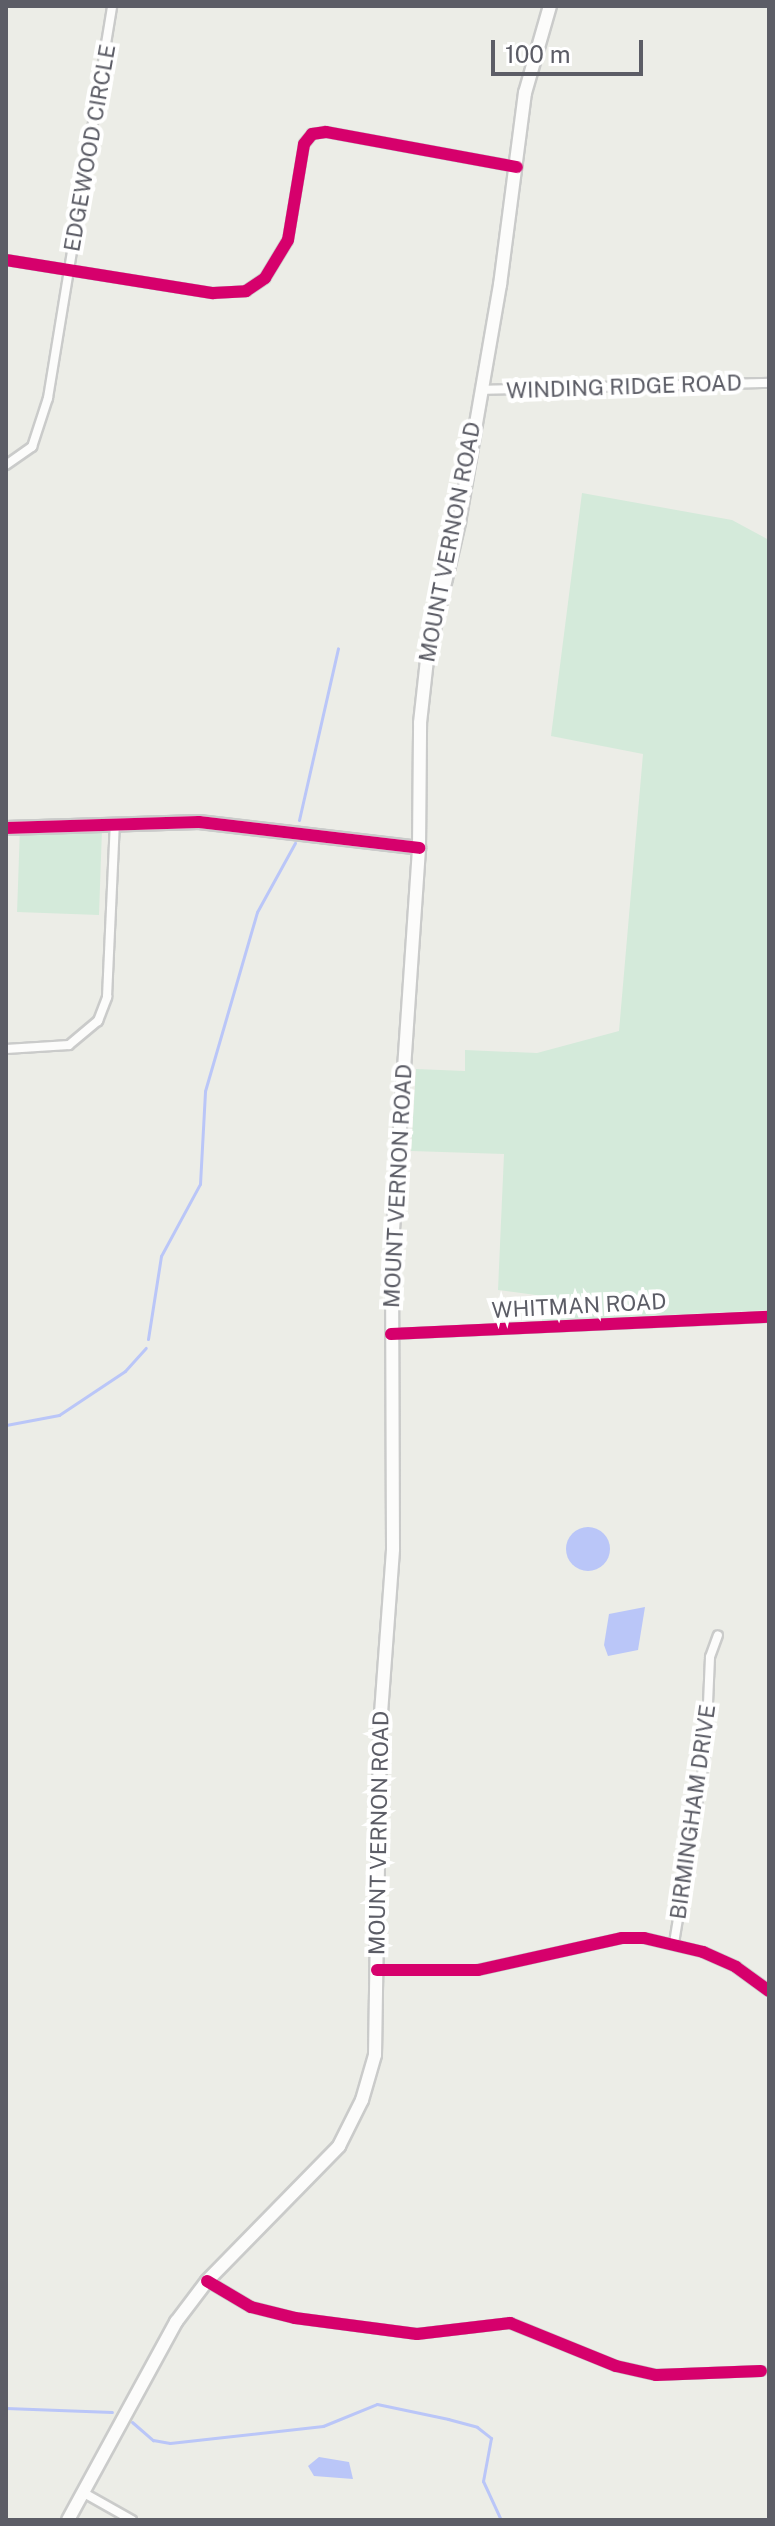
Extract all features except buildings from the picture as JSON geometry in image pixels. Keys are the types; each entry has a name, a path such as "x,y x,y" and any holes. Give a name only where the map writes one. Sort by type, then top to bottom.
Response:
{"main road":[{"name":"MOUNT VERNON ROAD","path":"68,2520 176,2322 207,2281 329,2159 352,2125 375,2055 380,1727 393,1549 391,1334 394,1201 419,848 420,723 427,660 459,522 517,167 525,93 550,6"},
{"path":"6,828 199,822 419,848"}],"street":[{"name":"EDGEWOOD CIRCLE","path":"6,465 32,447 41,419 112,6"},
{"path":"6,260 213,293 246,291 265,278 288,240 304,144 312,134 326,132 517,167"},
{"name":"WINDING RIDGE ROAD","path":"479,390 769,383"},
{"path":"6,1049 69,1045 98,1021 107,997 115,823"},
{"name":"WHITMAN ROAD","path":"391,1334 769,1317"},
{"name":"BIRMINGHAM DRIVE","path":"674,1943 706,1749 710,1657 718,1635"},
{"path":"377,1970 478,1970 622,1938 674,1943 736,1967 769,1991"},
{"path":"207,2281 251,2307 295,2318 417,2334 510,2323 616,2366 656,2375 761,2371"},
{"path":"84,2493 132,2520"}],"green space":[{"path":"582,493 732,520 769,540 769,1310 542,1321 543,1296 498,1290 504,1154 411,1151 416,1069 465,1071 465,1050 537,1053 619,1031 643,754 551,736"},
{"path":"20,826 102,829 99,915 17,912"}],"water":[{"path":"588,1527 604,1533 610,1549 604,1565 588,1571 572,1565 566,1549 572,1533"},
{"path":"645,1607 638,1650 608,1656 604,1645 609,1614"},
{"path":"319,2457 349,2462 353,2479 314,2476 308,2466"}],"waterway":[{"path":"299,820 338,648"},
{"path":"148,1339 161,1256 200,1184 205,1091 257,912 295,843"},
{"path":"6,1425 59,1415 125,1371 146,1348"},
{"path":"132,2422 153,2440 170,2443 323,2426 377,2404 448,2419 477,2427 491,2438 483,2481 501,2520"},
{"path":"6,2408 112,2412"}],"cycle path":[{"path":"6,260 213,293 246,291 265,278 288,240 304,144 312,134 326,132 517,167"},
{"path":"6,828 199,822 419,848"},
{"path":"391,1334 769,1317"},
{"path":"377,1970 478,1970 622,1938 644,1938 703,1952 736,1967 769,1991"},
{"path":"207,2281 251,2307 295,2318 417,2334 510,2323 616,2366 656,2375 761,2371"}]}
